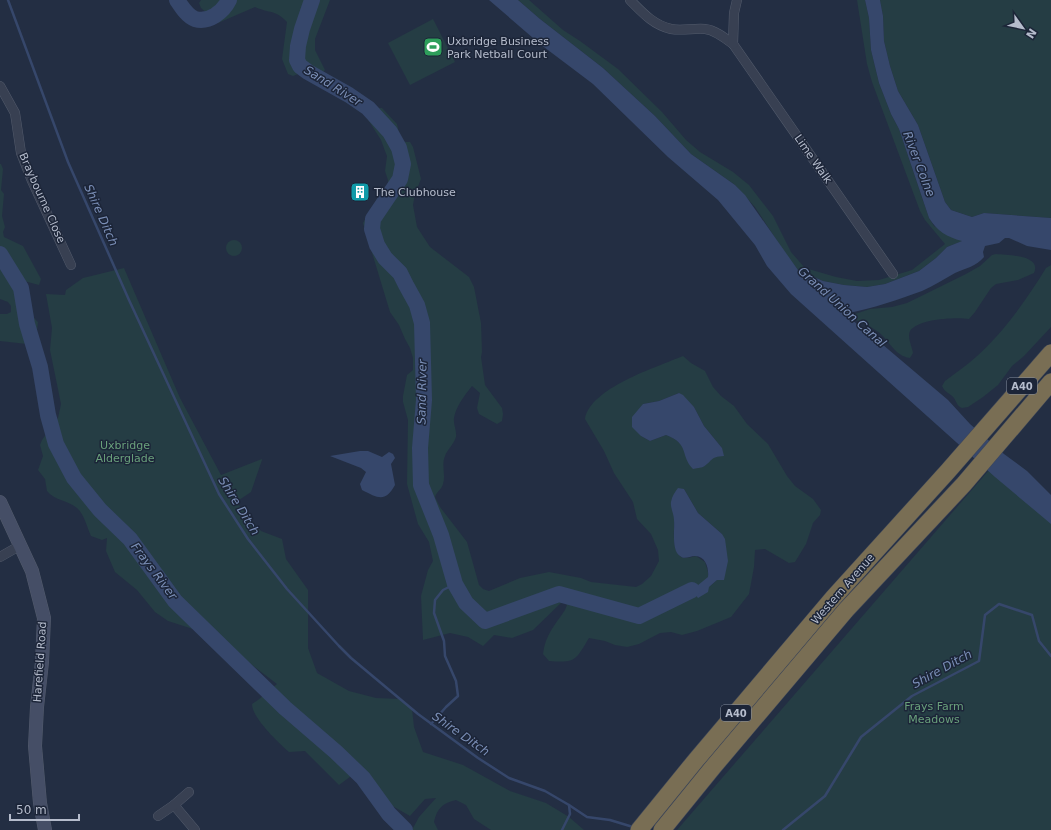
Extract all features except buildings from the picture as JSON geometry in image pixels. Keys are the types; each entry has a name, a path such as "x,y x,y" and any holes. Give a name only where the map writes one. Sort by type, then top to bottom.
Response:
{"highway":[{"name":"Western Avenue","path":"640,830 696,760 833,598 948,471 1051,353"},
{"name":"Western Avenue","path":"662,830 846,610 964,484 1051,382"}],"main road":[{"name":"Harefield Road","path":"0,502 32,571 44,618 35,746 40,803 45,830"}],"street":[{"path":"630,0 646,16 665,27 710,30 724,37 733,44"},
{"path":"733,44 734,13 737,0"},
{"name":"Lime Walk","path":"733,44 893,274"},
{"name":"Braybourne Close","path":"0,86 15,113 21,153 32,181 71,265"},
{"path":"0,557 21,545"},
{"path":"158,816 174,805 188,792"},
{"path":"174,805 195,830"}],"green space":[{"path":"201,0 330,0 315,39 315,50 325,70 321,74 298,74 293,76 288,74 282,59 287,22 276,13 255,7 218,23 201,8 199,3"},
{"path":"518,0 529,0 563,30 618,69 662,112 686,140 700,152 733,172 749,185 773,216 791,252 805,268 836,277 857,281 879,280 912,270 945,244 925,220 920,211 872,82 867,64 857,0 865,0 869,18 871,50 879,83 891,114 899,129 929,218 934,226 963,241 947,247 919,271 885,284 867,287 844,285 823,281 798,270 755,207 735,185 691,154 655,116 603,68"},
{"path":"880,0 1051,0 1051,218 984,213 972,217 951,210 945,202 918,125 898,91 884,41 883,16"},
{"path":"433,19 455,62 410,85 388,43"},
{"path":"378,108 382,108 397,124 401,142 410,142 413,147 421,179 415,194 413,205 417,227 430,247 469,277 474,287 481,323 481,357 485,385 502,408 502,421 497,424 479,414 477,408 480,393 472,386 461,401 455,414 454,420 456,437 445,456 443,463 443,484 435,497 440,507 467,542 479,585 483,589 489,591 520,578 549,572 581,578 591,582 636,587 651,576 659,561 658,550 651,534 637,519 633,502 614,473 604,451 585,419 590,408 611,388 626,380 683,356 691,363 705,371 713,387 721,396 734,406 747,424 768,444 787,476 795,486 813,499 821,510 820,515 813,523 806,544 795,562 789,563 765,549 755,550 754,567 749,594 731,617 697,631 682,635 671,632 660,633 639,644 627,647 589,638 581,652 570,661 549,661 543,654 548,636 567,605 563,601 533,630 512,638 494,635 483,646 468,637 450,633 423,640 421,596 428,570 433,561 429,542 418,524 407,484 408,420 403,402 403,396 407,375 413,370 413,358 399,325 390,312 363,223 380,194 388,186 385,171 387,156 381,140 367,118","holes":["679,393 694,407 704,426 722,448 703,467 690,465 682,446 672,437 666,435 650,441 641,436 643,404 659,401","684,489 698,513 722,534 723,580 717,580 709,587 708,572 705,562 696,556 683,558 675,547 674,531 677,510"]},
{"path":"0,164 3,169 1,190 4,194 2,216 5,227 3,232 4,237 23,246 41,279 39,285 24,281 19,290 22,302 38,322 36,338 27,344 0,341 0,314 7,314 11,312 11,306 8,302 0,299"},
{"path":"234,240 240,242 242,248 240,254 234,256 228,254 226,248 228,242"},
{"path":"996,254 1029,259 1035,267 1034,273 1018,280 996,284 991,288 969,319 955,318 928,321 914,327 909,333 913,353 910,358 904,357 896,351 877,331 854,319 855,314 870,309 892,307 907,303 966,274 980,266 992,255"},
{"path":"1051,265 1051,327 1024,356 1012,366 998,385 968,407 960,407 954,398 943,388 942,386 945,381 972,360 996,337 1023,303 1046,268"},
{"name":"Uxbridge Alderglade","path":"124,268 180,398 221,475 262,459 251,492 236,502 261,531 282,539 286,559 308,590 308,648 317,673 349,691 376,698 400,699 412,709 414,727 423,752 463,765 510,791 546,803 569,817 584,830 491,830 474,819 466,805 456,800 441,807 437,813 434,822 438,830 412,830 419,817 436,798 425,799 410,816 389,804 372,778 362,768 339,785 305,751 289,752 267,730 256,716 252,704 277,684 243,658 199,631 168,621 155,612 137,590 115,572 106,551 107,538 102,540 91,536 83,517 77,508 70,503 54,497 47,491 45,479 38,470 43,456 40,445 58,418 61,404 50,350 52,328 46,294 65,295 66,290 83,278"},
{"name":"Frays Farm Meadows","path":"996,462 1051,511 1051,830 677,830"}],"water":[{"path":"489,0 518,0 603,68 655,116 691,154 735,185 745,195 798,270 823,281 867,287 885,284 919,271 947,247 962,241 943,233 935,227 929,218 899,129 891,114 879,83 871,50 869,18 865,0 880,0 883,16 884,41 898,91 918,125 945,202 951,210 972,217 984,213 1051,218 1051,250 1027,246 1009,238 1005,238 999,243 985,246 983,252 984,257 974,265 955,273 922,291 876,306 848,313 848,317 948,400 970,424 1004,454 1027,471 1051,495 1051,524 995,477 791,294 767,266 755,245 718,200 668,157 593,84 540,44"},
{"path":"679,393 683,395 694,407 704,426 722,448 724,456 713,458 702,467 693,469 689,464 682,446 674,439 666,435 650,441 641,436 632,427 632,417 643,404 659,401"},
{"path":"368,451 382,457 389,452 393,454 395,458 391,464 395,485 384,497 377,497 362,490 360,484 366,472 361,468 330,456"},
{"path":"678,488 684,489 698,513 722,534 725,539 728,561 724,580 717,580 709,587 708,592 698,598 692,590 708,577 708,570 702,558 695,556 685,558 682,557 675,549 674,518 671,500"}],"waterway":[{"name":"Shire Ditch","path":"8,0 68,162 129,300 219,494 248,539 287,589 339,646 351,658 418,714 478,758 509,778 545,791 587,817 610,820 633,827"},
{"name":"Sand River","path":"177,0 189,16 200,20 215,16 223,9 229,0"},
{"name":"Sand River","path":"312,0 298,46 297,60 300,66 368,108 390,132 399,148 403,164 400,179 373,219 372,229 377,245 385,258 400,273 417,305 422,323 424,400 420,448 421,485 441,535 455,584 466,603 485,621 559,594 639,616 692,590"},
{"name":"Frays River","path":"0,254 21,288 27,324 40,367 48,415 56,444 74,478 100,510 130,539 175,601 285,708 336,752 363,778 389,814 405,830"},
{"path":"431,724 458,696 456,681 445,656 444,641 434,613 435,600 443,590 455,584"},
{"name":"Shire Ditch","path":"783,830 825,796 861,737 912,696 979,661 985,615 999,604 1032,615 1039,641 1051,656"},
{"path":"562,830 570,814 569,805"}],"place":[{"name":"Uxbridge Business Park Netball Court","path":"433,47"},
{"name":"The Clubhouse","path":"360,192"}],"water label":[{"name":"River Colne","path":"919,164"},
{"name":"Grand Union Canal","path":"842,307"}]}
